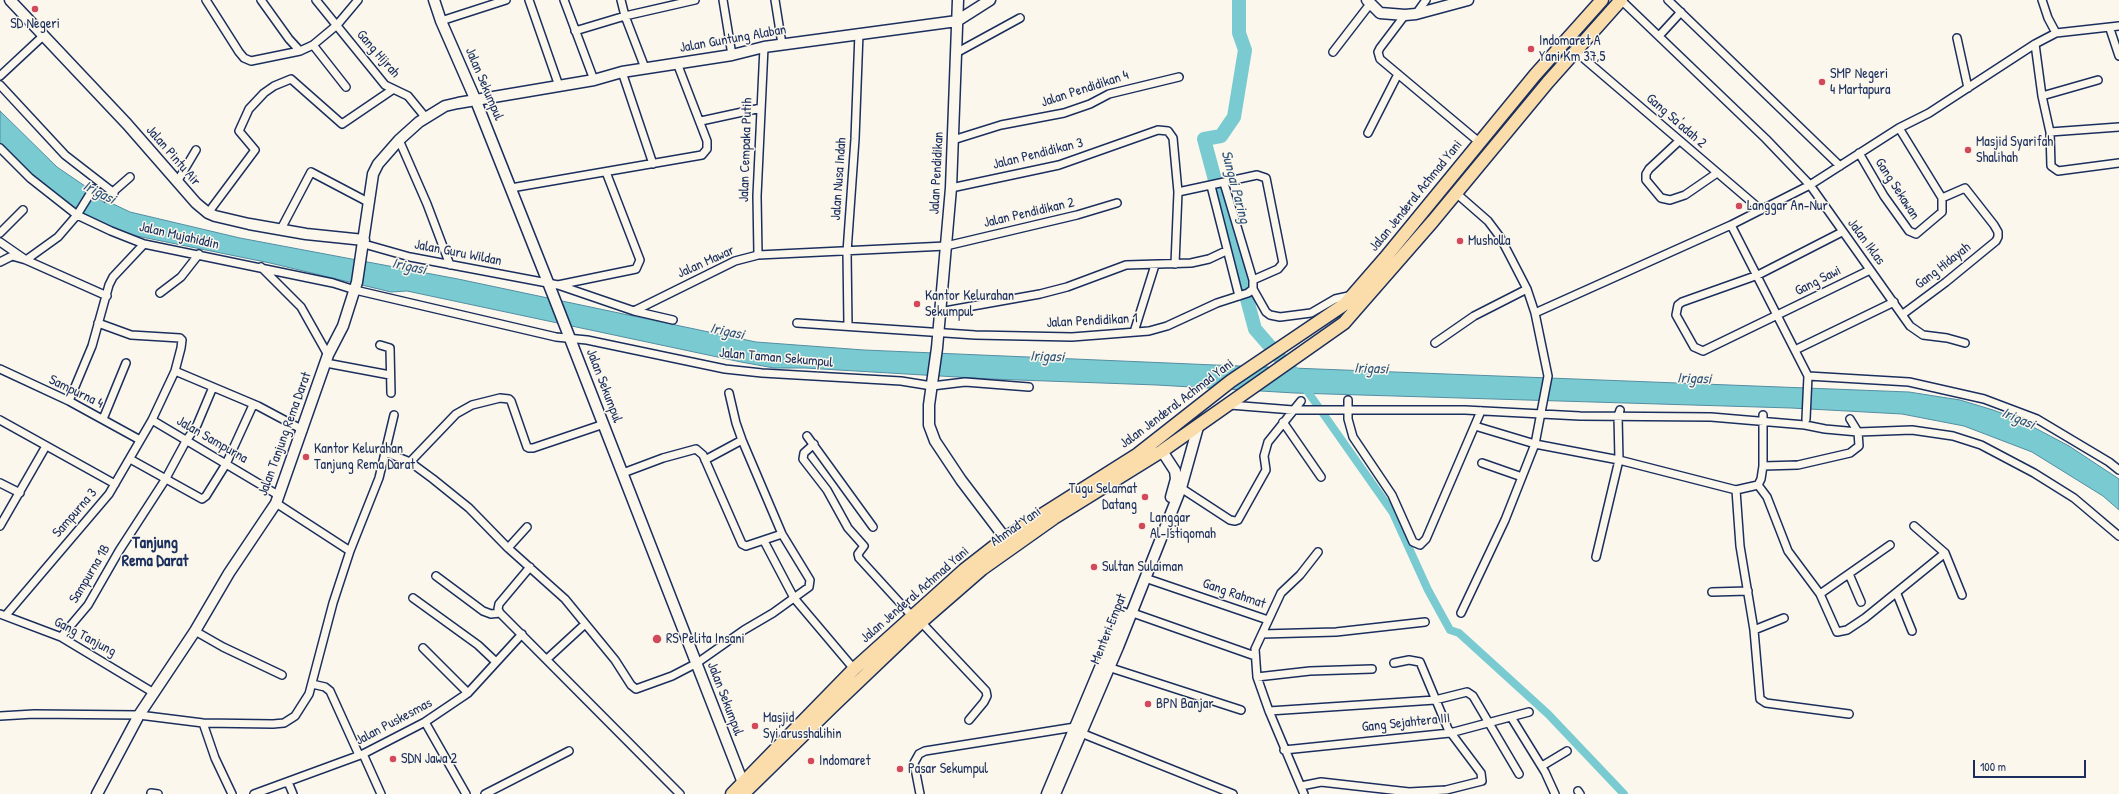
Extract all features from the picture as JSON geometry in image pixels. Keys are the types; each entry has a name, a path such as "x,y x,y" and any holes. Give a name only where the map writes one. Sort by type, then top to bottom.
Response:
{"highway":[{"name":"Jalan Jenderal Achmad Yani","path":"1093,489 1232,382 1337,311 1355,295 1553,53 1602,0"},
{"name":"Jalan Jenderal Achmad Yani","path":"1243,396 1336,330 1354,312 1456,193 1546,84 1621,0"},
{"path":"1553,53 1565,64"},
{"path":"1535,75 1546,84"},
{"name":"Ahmad Yani","path":"746,790 916,619 1075,500 1162,451 1243,396"},
{"name":"Jalan Jenderal Achmad Yani","path":"732,794 746,790 854,669 916,619 964,570 1005,538 1075,500"}],"street":[{"name":"Jalan Pintu Air","path":"10,0 127,124 177,182 208,213 249,224 364,244"},
{"path":"206,0 244,58 251,61 300,51 313,45 337,25 316,0"},
{"path":"261,0 289,40 300,51"},
{"name":"Gang Hijrah","path":"358,0 337,25 385,85 392,90 400,91 408,96 426,118"},
{"name":"Jalan Sekumpul","path":"434,0 441,21 553,285 553,295 746,790"},
{"path":"441,21 506,0"},
{"path":"529,0 559,86"},
{"path":"564,0 594,80"},
{"path":"621,0 625,16 645,68"},
{"path":"575,30 625,16 695,0"},
{"path":"724,0 732,55"},
{"path":"775,0 782,44"},
{"name":"Jalan Pendidikan","path":"958,0 951,188 937,333 937,348 933,382 928,405 929,425 935,441 960,480 1005,538"},
{"name":"Jalan Guntung Alaban","path":"476,101 594,80 622,72 732,55 764,46 957,21 990,0"},
{"path":"1416,14 1426,0"},
{"path":"1333,52 1368,2 1380,13 1405,15 1416,14 1468,0"},
{"name":"Jalan Iklas","path":"1621,0 1766,139 1810,185 1842,232 1903,314 1910,326 1923,335 1965,342"},
{"path":"1668,0 1840,166"},
{"path":"2042,0 2048,18 2056,33"},
{"path":"1659,36 1681,12"},
{"path":"1405,15 1378,52 1380,59 1479,142"},
{"path":"956,53 1020,18"},
{"path":"1534,313 1731,225 1810,185 1899,128 1929,113 2035,44 2056,33 2072,30 2110,28 2119,26"},
{"path":"2110,28 2119,56"},
{"name":"Jalan Nusa Indah","path":"848,326 847,252 855,139 859,33"},
{"path":"0,76 43,36"},
{"path":"1957,38 1968,88"},
{"path":"2035,44 2042,96 2050,132 2051,166 2058,171 2119,163"},
{"path":"313,45 346,87"},
{"name":"Jalan Cempaka Putih","path":"758,255 757,196 764,46"},
{"name":"Gang Sa'adah 2","path":"1576,51 1716,173 1761,210"},
{"path":"511,188 702,155 706,152 707,141 677,63"},
{"path":"622,72 653,164"},
{"path":"1368,133 1398,74"},
{"name":"Jalan Pendidikan 4","path":"953,140 1001,126 1064,113 1090,104 1109,94 1179,77"},
{"path":"208,213 255,150 239,132 249,109 264,93 274,86 291,79 342,124 392,90"},
{"path":"2042,96 2098,80"},
{"path":"0,84 65,155 114,193"},
{"name":"Jalan Tanjung Rema Darat","path":"97,794 139,715 195,631 229,573 277,499 327,359 343,326 356,286 364,244 368,202 373,174 378,164 399,140 426,118 445,106 476,101"},
{"path":"700,121 761,108"},
{"path":"2050,132 2119,127"},
{"path":"1899,128 1942,198"},
{"name":"Jalan Pendidikan 3","path":"951,188 1059,165 1129,139 1158,130 1164,130 1171,133 1174,138 1178,192"},
{"path":"399,140 427,204 450,265"},
{"path":"1679,141 1648,169 1646,174 1646,180 1661,198 1670,200 1685,195 1716,173"},
{"name":"Jalan Mujahiddin","path":"0,148 46,191 111,231 144,244 199,254 333,283 356,286"},
{"path":"177,182 196,150"},
{"name":"Gang Sekawan","path":"1859,153 1884,196 1912,233 1916,234 1942,212 1942,198"},
{"path":"281,229 311,172 368,202"},
{"path":"553,285 636,269 640,260 606,172"},
{"path":"1175,264 1178,192 1262,175 1268,181 1283,263 1278,269 1253,280 1245,293"},
{"path":"26,260 58,237 79,211 93,189 106,198 110,194 114,193 130,178"},
{"path":"1216,185 1226,251 1245,293 1266,312 1270,315 1280,317 1312,313 1340,297 1355,295"},
{"path":"1216,185 1253,280"},
{"name":"Gang Hidayah","path":"1903,314 1946,282 1996,241 1998,237 1998,232 1994,225 1965,188 1942,198"},
{"path":"1456,193 1488,221 1500,237 1526,289 1534,313 1548,376 1542,413 1534,444 1522,477 1461,613"},
{"name":"Jalan Pendidikan 2","path":"946,246 1077,215 1117,203"},
{"path":"0,233 24,210"},
{"path":"1731,225 1758,275 1808,378 1806,416"},
{"path":"1758,275 1842,232"},
{"path":"0,242 26,260"},
{"path":"69,401 92,346 113,277 144,244"},
{"name":"Jalan Guru Wildan","path":"364,244 410,257 553,285"},
{"name":"Jalan Mawar","path":"634,311 728,264 758,255 808,252 847,252 946,246"},
{"path":"939,312 1040,294 1067,287 1126,265 1175,264 1209,259 1226,251"},
{"path":"160,293 181,277 199,254"},
{"path":"0,262 12,256 26,260 107,296"},
{"path":"1134,332 1155,265"},
{"path":"261,267 301,307 327,359 390,375"},
{"name":"Gang Sawi","path":"1758,275 1682,302 1678,305 1676,315 1694,347 1703,351 1778,316 1870,270"},
{"path":"553,285 634,311 673,320"},
{"name":"Jalan Taman Sekumpul","path":"356,286 570,339 587,340 725,369 762,373 901,381 965,382 1029,387"},
{"path":"1435,343 1474,316 1526,289"},
{"name":"Jalan Pendidikan 1","path":"797,323 937,333 1072,337 1134,332 1167,326 1245,293"},
{"path":"1795,350 1894,302"},
{"name":"Sampurna 3","path":"3,615 115,484 152,420 175,371 181,348 180,338 131,335 98,323"},
{"path":"380,345 390,348 391,394"},
{"path":"103,419 126,363"},
{"name":"Sampurna 4","path":"0,369 69,401 140,440"},
{"path":"175,371 253,404 302,430"},
{"path":"1808,378 1910,382 1984,399 2037,420 2109,462 2119,470"},
{"name":"Sampurna 1B","path":"61,636 88,605 119,551 165,480 186,441 197,425 213,387"},
{"path":"385,452 410,462 470,508 508,548 564,599 584,625 615,660 631,685 636,689 672,676 697,663 744,630 794,598 809,586 810,580 782,534 742,440 736,423 729,392"},
{"path":"410,462 456,414 472,405 500,398 509,399 511,401 527,447 529,448 533,448 604,424"},
{"path":"1348,400 1348,419 1353,437 1392,495 1413,542 1418,545 1426,539 1481,411"},
{"path":"1162,451 1171,462 1178,483 1230,520 1238,520 1266,470 1264,456 1268,442 1301,401"},
{"path":"130,458 165,480 202,500 226,464 253,404"},
{"path":"1230,404 1293,410 1619,413 1764,418 1858,432 1912,430 1953,436 1981,445 2034,473 2070,495 2116,530 2119,536"},
{"path":"1596,557 1619,460 1619,413"},
{"path":"0,716 34,714 139,715 202,723 284,723 301,710 312,684 333,603 350,551 379,478 394,415"},
{"path":"1758,485 1761,479 1763,466 1764,418"},
{"path":"1763,466 1798,465 1850,452 1859,446 1858,432 1850,419"},
{"path":"0,420 115,484"},
{"name":"Jalan Sampurna","path":"152,420 226,464 350,551"},
{"path":"1283,422 1321,476"},
{"path":"1475,426 1534,444 1619,460 1736,490 1758,485"},
{"name":"Menteri Empat","path":"1052,790 1124,621 1165,518 1198,427"},
{"path":"806,436 814,444 873,526"},
{"path":"705,460 742,440"},
{"path":"814,444 804,453 803,459 827,490 848,528 864,546 858,554 859,558 986,691 987,696 984,702 969,720"},
{"path":"0,526 46,446"},
{"path":"623,474 691,449 700,451 740,542 746,546 782,534"},
{"path":"1482,463 1522,477"},
{"path":"0,483 20,493"},
{"path":"1758,485 1767,497 1788,551 1820,594 1837,632 1841,632 1865,618 1897,594 1945,553"},
{"path":"1736,490 1740,546 1754,630 1760,699 1766,703 1849,714"},
{"path":"1914,526 1945,553 1955,572 1962,595"},
{"path":"508,548 527,527"},
{"path":"764,541 794,598 854,669"},
{"path":"1820,594 1890,545"},
{"path":"1304,794 1284,750 1257,677 1255,650 1281,593 1300,575 1318,552"},
{"path":"530,567 499,604 498,608 500,612 680,794"},
{"path":"1849,574 1861,602"},
{"path":"436,576 483,611 491,614 500,612"},
{"name":"Gang Rahmat","path":"1142,576 1268,620"},
{"path":"1712,592 1748,590"},
{"path":"1897,594 1912,631"},
{"path":"413,598 478,645 496,662"},
{"path":"1128,611 1256,656"},
{"name":"Gang Tanjung","path":"3,615 61,636 154,693"},
{"path":"1754,630 1784,618"},
{"path":"1262,634 1336,632 1425,622"},
{"path":"547,659 584,625"},
{"path":"195,631 223,647 282,675"},
{"name":"Jalan Puskesmas","path":"254,794 361,754 426,722 468,692 522,634"},
{"path":"423,648 468,692"},
{"path":"1301,786 1321,782 1409,792 1446,790 1480,783 1482,779 1481,773 1450,733 1434,700 1420,662 1409,660 1394,663"},
{"path":"1105,666 1241,710"},
{"path":"1257,677 1310,671 1372,669"},
{"path":"312,684 325,687 330,691 381,794"},
{"path":"1269,711 1434,700 1467,692 1470,693 1519,774"},
{"name":"Gang Sejahtera III","path":"1284,750 1450,733 1529,712"},
{"path":"1511,717 1542,766 1555,794"},
{"path":"426,722 466,794"},
{"path":"202,723 215,758 232,794"},
{"path":"920,794 914,763 919,754 925,751 1078,730 1233,794"},
{"path":"485,794 569,751"},
{"path":"1542,766 1567,751"},
{"path":"288,782 294,794"}],"water":[{"path":"0,111 57,167 107,201 130,212 240,238 458,279 756,342 864,350 1909,392 1960,400 1993,410 2020,420 2069,446 2119,479 2119,510 2103,496 2032,452 1964,426 1902,414 1791,408 1295,393 1157,385 991,379 805,368 774,368 741,362 407,291 391,292 270,263 122,233 85,216 41,185 0,144"}],"waterway":[{"name":"Sungai Paring","path":"1239,0 1239,33 1245,50 1234,117 1221,136 1204,139 1255,329 1293,373"},
{"path":"1303,385 1393,513 1428,590 1450,630 1459,633 1548,714 1624,794"}],"place":[{"name":"SD Negeri","path":"35,9"},
{"name":"Indomaret A Yani Km 37,5","path":"1531,49"},
{"name":"SMP Negeri 4 Martapura","path":"1822,82"},
{"name":"Masjid Syarifah Shalihah","path":"1968,150"},
{"name":"Langgar An-Nur","path":"1739,206"},
{"name":"Musholla","path":"1460,241"},
{"name":"Kantor Kelurahan Sekumpul","path":"917,304"},
{"name":"Kantor Kelurahan Tanjung Rema Darat","path":"306,457"},
{"name":"Tugu Selamat Datang","path":"1145,497"},
{"name":"Langgar Al-Istiqomah","path":"1142,526"},
{"name":"Sultan Sulaiman","path":"1094,567"},
{"name":"RS Pelita Insani","path":"657,639"},
{"name":"BPN Banjar","path":"1148,704"},
{"name":"Masjid Syi'arusshalihin","path":"755,726"},
{"name":"SDN Jawa 2","path":"393,759"},
{"name":"Indomaret","path":"811,761"},
{"name":"Pasar Sekumpul","path":"900,769"}],"district":[{"name":"Tanjung Rema Darat","path":"155,553"}],"water label":[{"name":"Irigasi","path":"99,193"},
{"name":"Irigasi","path":"409,267"},
{"name":"Irigasi","path":"727,332"},
{"name":"Irigasi","path":"1047,357"},
{"name":"Irigasi","path":"1371,369"},
{"name":"Irigasi","path":"1694,379"},
{"name":"Irigasi","path":"2018,419"}]}
